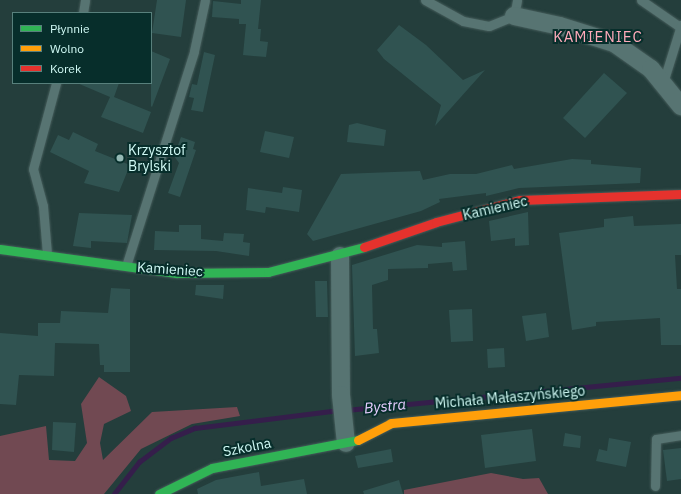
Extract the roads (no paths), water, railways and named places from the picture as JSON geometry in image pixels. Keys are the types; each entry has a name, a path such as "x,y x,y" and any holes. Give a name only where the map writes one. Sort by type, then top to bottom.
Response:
{"street":[{"path":"516,8 560,26 614,44 651,69 681,106"},
{"name":"Kamieniec","path":"0,248 176,273 268,272 340,256 436,222 520,200 681,194"},
{"path":"340,256 341,395 345,434"},
{"name":"Michała Małaszyńskiego","path":"345,434 363,440 391,423 681,395"},
{"name":"Szkolna","path":"159,494 212,468 345,434"}],"lane":[{"path":"83,12 85,0"},
{"path":"126,266 194,51 206,0"},
{"path":"424,0 463,21 489,26 516,8"},
{"path":"641,0 681,26 663,83"},
{"path":"47,254 42,206 32,169 56,84"},
{"path":"654,486 656,439 681,435"}],"waterway":[{"name":"Bystra","path":"346,410 681,378"},
{"name":"Bystra","path":"114,494 139,462 171,438 195,428 339,410"}],"place":[{"name":"Krzysztof Brylski","path":"120,158"}],"district":[{"name":"KAMIENIEC","path":"598,37"}]}
